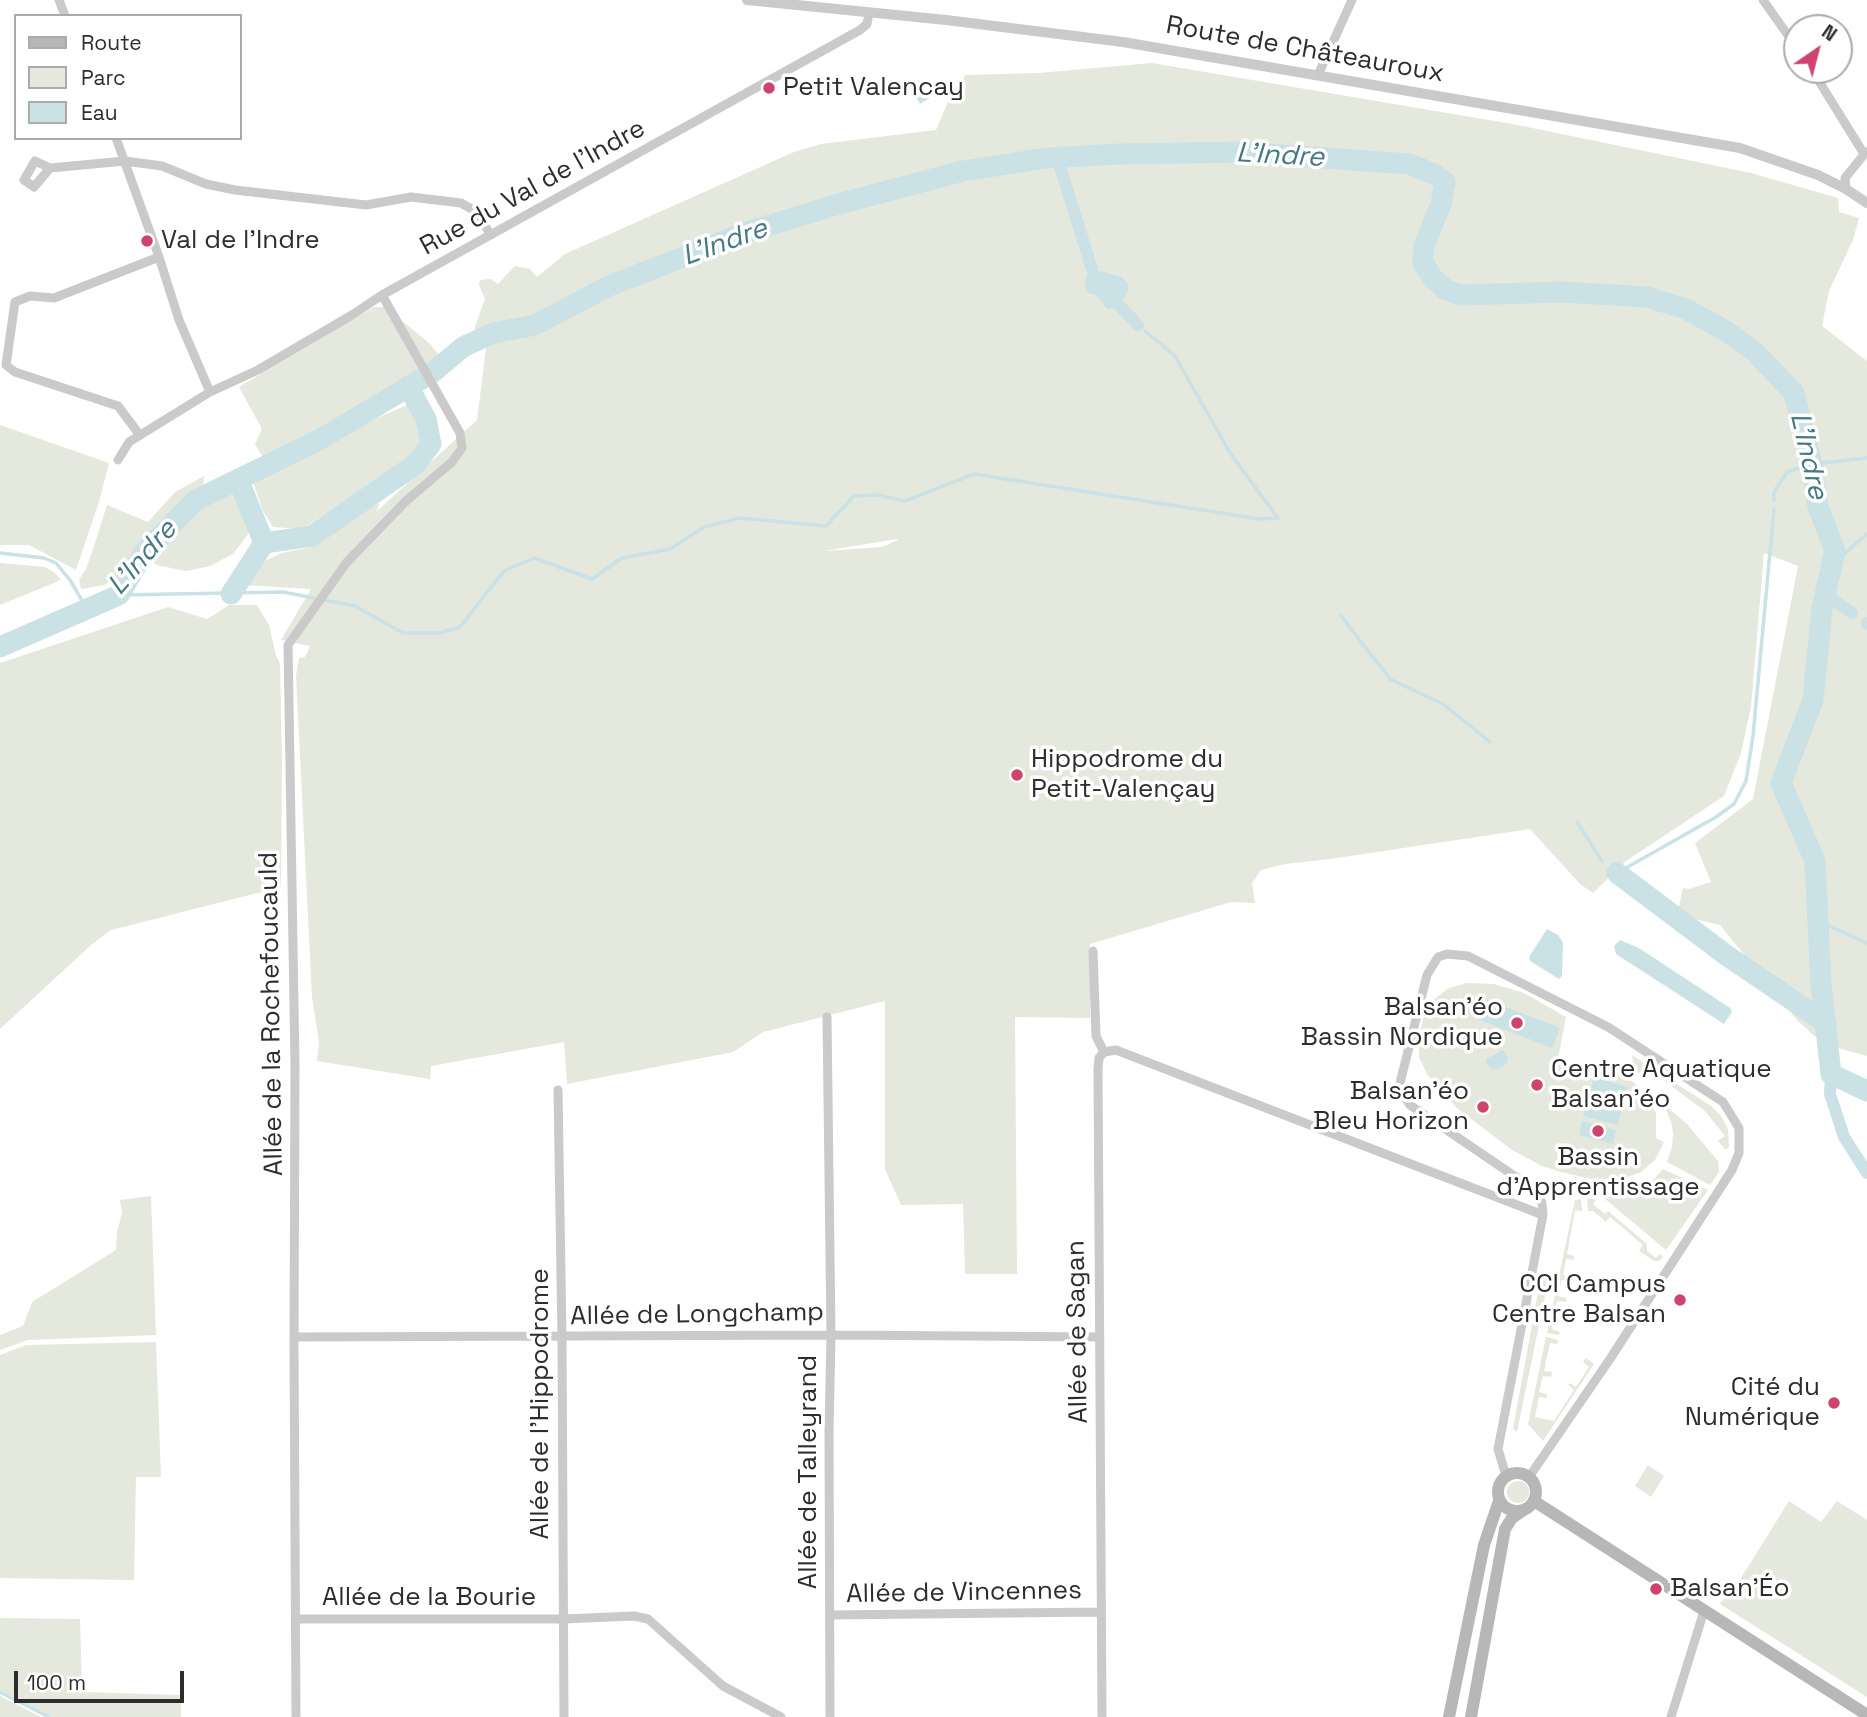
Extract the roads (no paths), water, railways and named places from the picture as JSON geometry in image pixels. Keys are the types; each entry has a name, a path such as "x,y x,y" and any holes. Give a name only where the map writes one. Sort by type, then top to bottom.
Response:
{"main road":[{"path":"1449,1717 1484,1545 1499,1501 1497,1490 1506,1476 1518,1473 1529,1477 1535,1488 1529,1505 1512,1518 1505,1529 1471,1717"},
{"path":"1499,1501 1513,1511 1529,1505"},
{"path":"1529,1505 1704,1611 1867,1716"}],"street":[{"name":"Route de Châteauroux","path":"747,0 946,20 1123,42 1741,148 1818,175 1867,203"},
{"path":"1318,75 1352,0"},
{"path":"1763,0 1783,28"},
{"name":"Rue du Val de l'Indre","path":"118,460 129,442 139,434 210,392 258,370 382,295 860,30 867,24 869,13"},
{"path":"1821,84 1866,152 1844,178 1846,189"},
{"path":"117,140 179,320 210,392"},
{"path":"50,168 125,161 162,166 206,184 235,190 366,205 411,197 461,203 475,211 491,235"},
{"path":"139,434 118,406 15,372 6,365 15,302 30,296 54,298 159,257"},
{"name":"Allée de la Rochefoucauld","path":"296,1717 295,1066 288,645 347,562 405,501 452,463 462,448 460,433 382,295"},
{"name":"Allée de Sagan","path":"1093,951 1096,1036 1104,1052 1099,1058 1098,1069 1099,1612 1102,1717"},
{"path":"1506,1476 1498,1448 1542,1214 1541,1197 1535,1190 1410,1105 1402,1093 1400,1083 1431,966 1438,957 1447,954 1468,956 1623,1037 1723,1102 1739,1128 1739,1153 1732,1170 1610,1359 1529,1477"},
{"name":"Allée de Talleyrand","path":"827,1017 831,1335 830,1717"},
{"path":"1104,1052 1116,1050 1542,1214"},
{"name":"Allée de l'Hippodrome","path":"558,1090 564,1717"},
{"name":"Allée de Longchamp","path":"294,1337 1100,1337"},
{"path":"1671,1717 1704,1611"},
{"name":"Allée de Vincennes","path":"830,1615 1099,1612"},
{"name":"Allée de la Bourie","path":"296,1619 563,1619 634,1616 648,1619 723,1686 781,1717"}],"water":[{"path":"919,80 930,98 920,104 909,86"},
{"path":"1092,269 1122,277 1128,284 1125,297 1114,308 1107,309 1097,295 1088,293 1085,287 1086,277"},
{"path":"1547,929 1558,935 1563,942 1562,976 1559,979 1530,961 1529,957"},
{"path":"1620,940 1639,948 1730,1008 1732,1012 1724,1024 1616,954 1614,946"},
{"name":"Balsan'éo Bassin Nordique","path":"1480,997 1560,1028 1552,1048 1473,1017"},
{"path":"1503,1050 1508,1058 1506,1064 1492,1069 1486,1059"},
{"path":"1594,1077 1627,1087 1618,1125 1583,1116"},
{"path":"1582,1121 1616,1130 1613,1144 1579,1135"}],"waterway":[{"name":"L'Indre","path":"0,647 119,595 145,551 196,500 319,440 432,373 463,347 493,333 535,325 609,286 744,233 842,203 963,171 1046,158 1238,152 1410,164 1445,182 1441,204 1424,246 1423,263 1433,278 1446,290 1461,295 1562,292 1647,297 1686,309 1724,330 1754,351 1794,393 1812,464 1818,507 1835,551 1822,608 1813,700 1781,783 1815,861 1821,984 1831,1074 1867,1091"},
{"path":"1057,157 1092,269"},
{"path":"1118,304 1138,325"},
{"path":"1145,331 1175,356 1230,453 1278,518"},
{"path":"231,594 264,543 312,536 416,464 431,444 426,419 408,386"},
{"name":"L'Indre","path":"1774,500 1774,492 1787,472 1812,464 1867,458"},
{"path":"119,595 283,592 355,606 403,633 440,633 460,627 504,571 534,558 592,579 622,558 670,549 704,527 740,518 826,526 854,496 878,495 905,501 974,474 1259,519 1278,518"},
{"path":"238,479 264,543"},
{"path":"1617,873 1716,817 1734,804 1746,781 1753,736 1774,509"},
{"path":"1832,565 1867,534"},
{"path":"0,553 44,558 56,563 70,580 87,609"},
{"path":"1825,594 1852,613"},
{"path":"1341,616 1390,679 1443,704 1490,742"},
{"path":"1577,822 1602,861"},
{"path":"1617,873 1726,955 1826,1023"},
{"path":"1818,921 1867,943"},
{"path":"1831,1074 1830,1094 1844,1137 1867,1173"},
{"path":"0,1692 49,1717"}],"place":[{"name":"Petit Valencay","path":"769,88"},
{"name":"Val de l'Indre","path":"147,241"},
{"name":"Hippodrome du Petit-Valençay","path":"1017,775"},
{"name":"Balsan'éo Bassin Nordique","path":"1517,1023"},
{"name":"Centre Aquatique Balsan'éo","path":"1537,1085"},
{"name":"Balsan'éo Bleu Horizon","path":"1483,1107"},
{"name":"Bassin d'Apprentissage","path":"1598,1131"},
{"name":"CCI Campus Centre Balsan","path":"1680,1300"},
{"name":"Cité du Numérique","path":"1834,1403"},
{"name":"Balsan'Éo","path":"1656,1589"}]}
